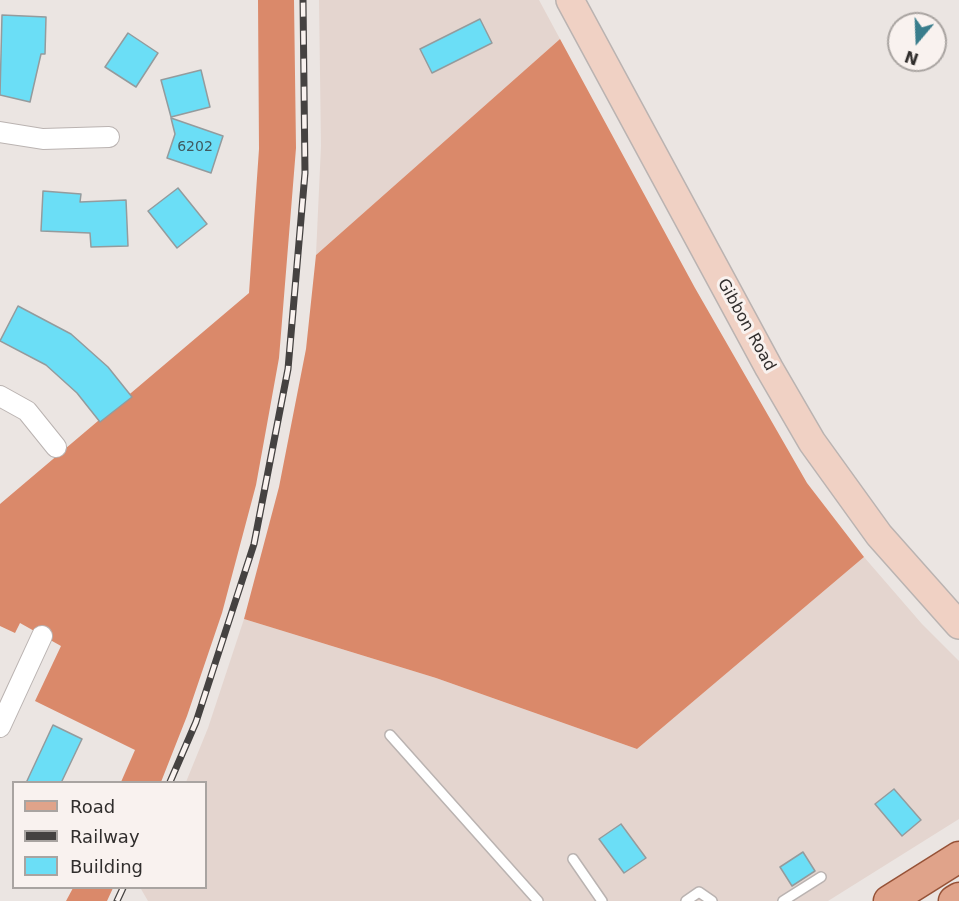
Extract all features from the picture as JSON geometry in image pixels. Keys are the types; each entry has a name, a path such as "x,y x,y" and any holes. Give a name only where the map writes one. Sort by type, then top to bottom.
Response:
{"main road":[{"name":"Gibbon Road","path":"570,0 769,368 812,442 879,535 959,625"},
{"path":"889,901 959,857"},
{"path":"954,901 959,898"}],"street":[{"path":"0,132 43,139 109,137"},
{"path":"0,396 27,411 56,447"},
{"path":"0,726 42,636"}],"lane":[{"path":"390,735 538,901"},
{"path":"573,859 602,901"},
{"path":"783,901 821,877"},
{"path":"686,901 699,892 712,901"}],"shaded area":[{"path":"258,0 294,0 296,148 279,358 256,485 222,613 187,716 161,781 121,781 135,750 35,701 61,646 20,623 15,633 0,626 0,504 249,293 259,149"},
{"path":"319,0 539,0 560,39 316,255 321,146"},
{"path":"560,39 695,288 807,483 864,557 637,749 436,678 244,619 279,487 306,349 316,255"},
{"path":"864,557 922,624 959,661 959,819 828,901 148,901 141,889 207,889 207,781 186,781 208,728 244,619 436,678 637,749"},
{"path":"72,889 113,889 107,901 66,901"}],"building":[{"path":"2,15 46,17 45,54 41,54 30,102 0,95"},
{"path":"480,19 492,43 432,73 420,49"},
{"path":"128,33 158,53 136,87 105,67"},
{"path":"201,70 210,107 171,117 161,80"},
{"path":"171,118 223,136 211,173 167,158 175,134"},
{"path":"178,188 207,224 177,248 148,211"},
{"path":"43,191 81,194 80,202 126,200 128,246 91,247 90,233 41,231"},
{"path":"18,306 71,334 108,367 132,397 100,422 77,393 46,365 0,341"},
{"path":"53,725 82,739 62,781 27,781"},
{"path":"894,789 921,820 902,836 875,804"},
{"path":"621,824 646,858 624,873 599,839"},
{"path":"803,852 815,871 792,886 780,867"}],"railway":[{"path":"170,781 196,722 254,544 288,369 305,173 303,0"},
{"path":"117,901 123,889"}]}
